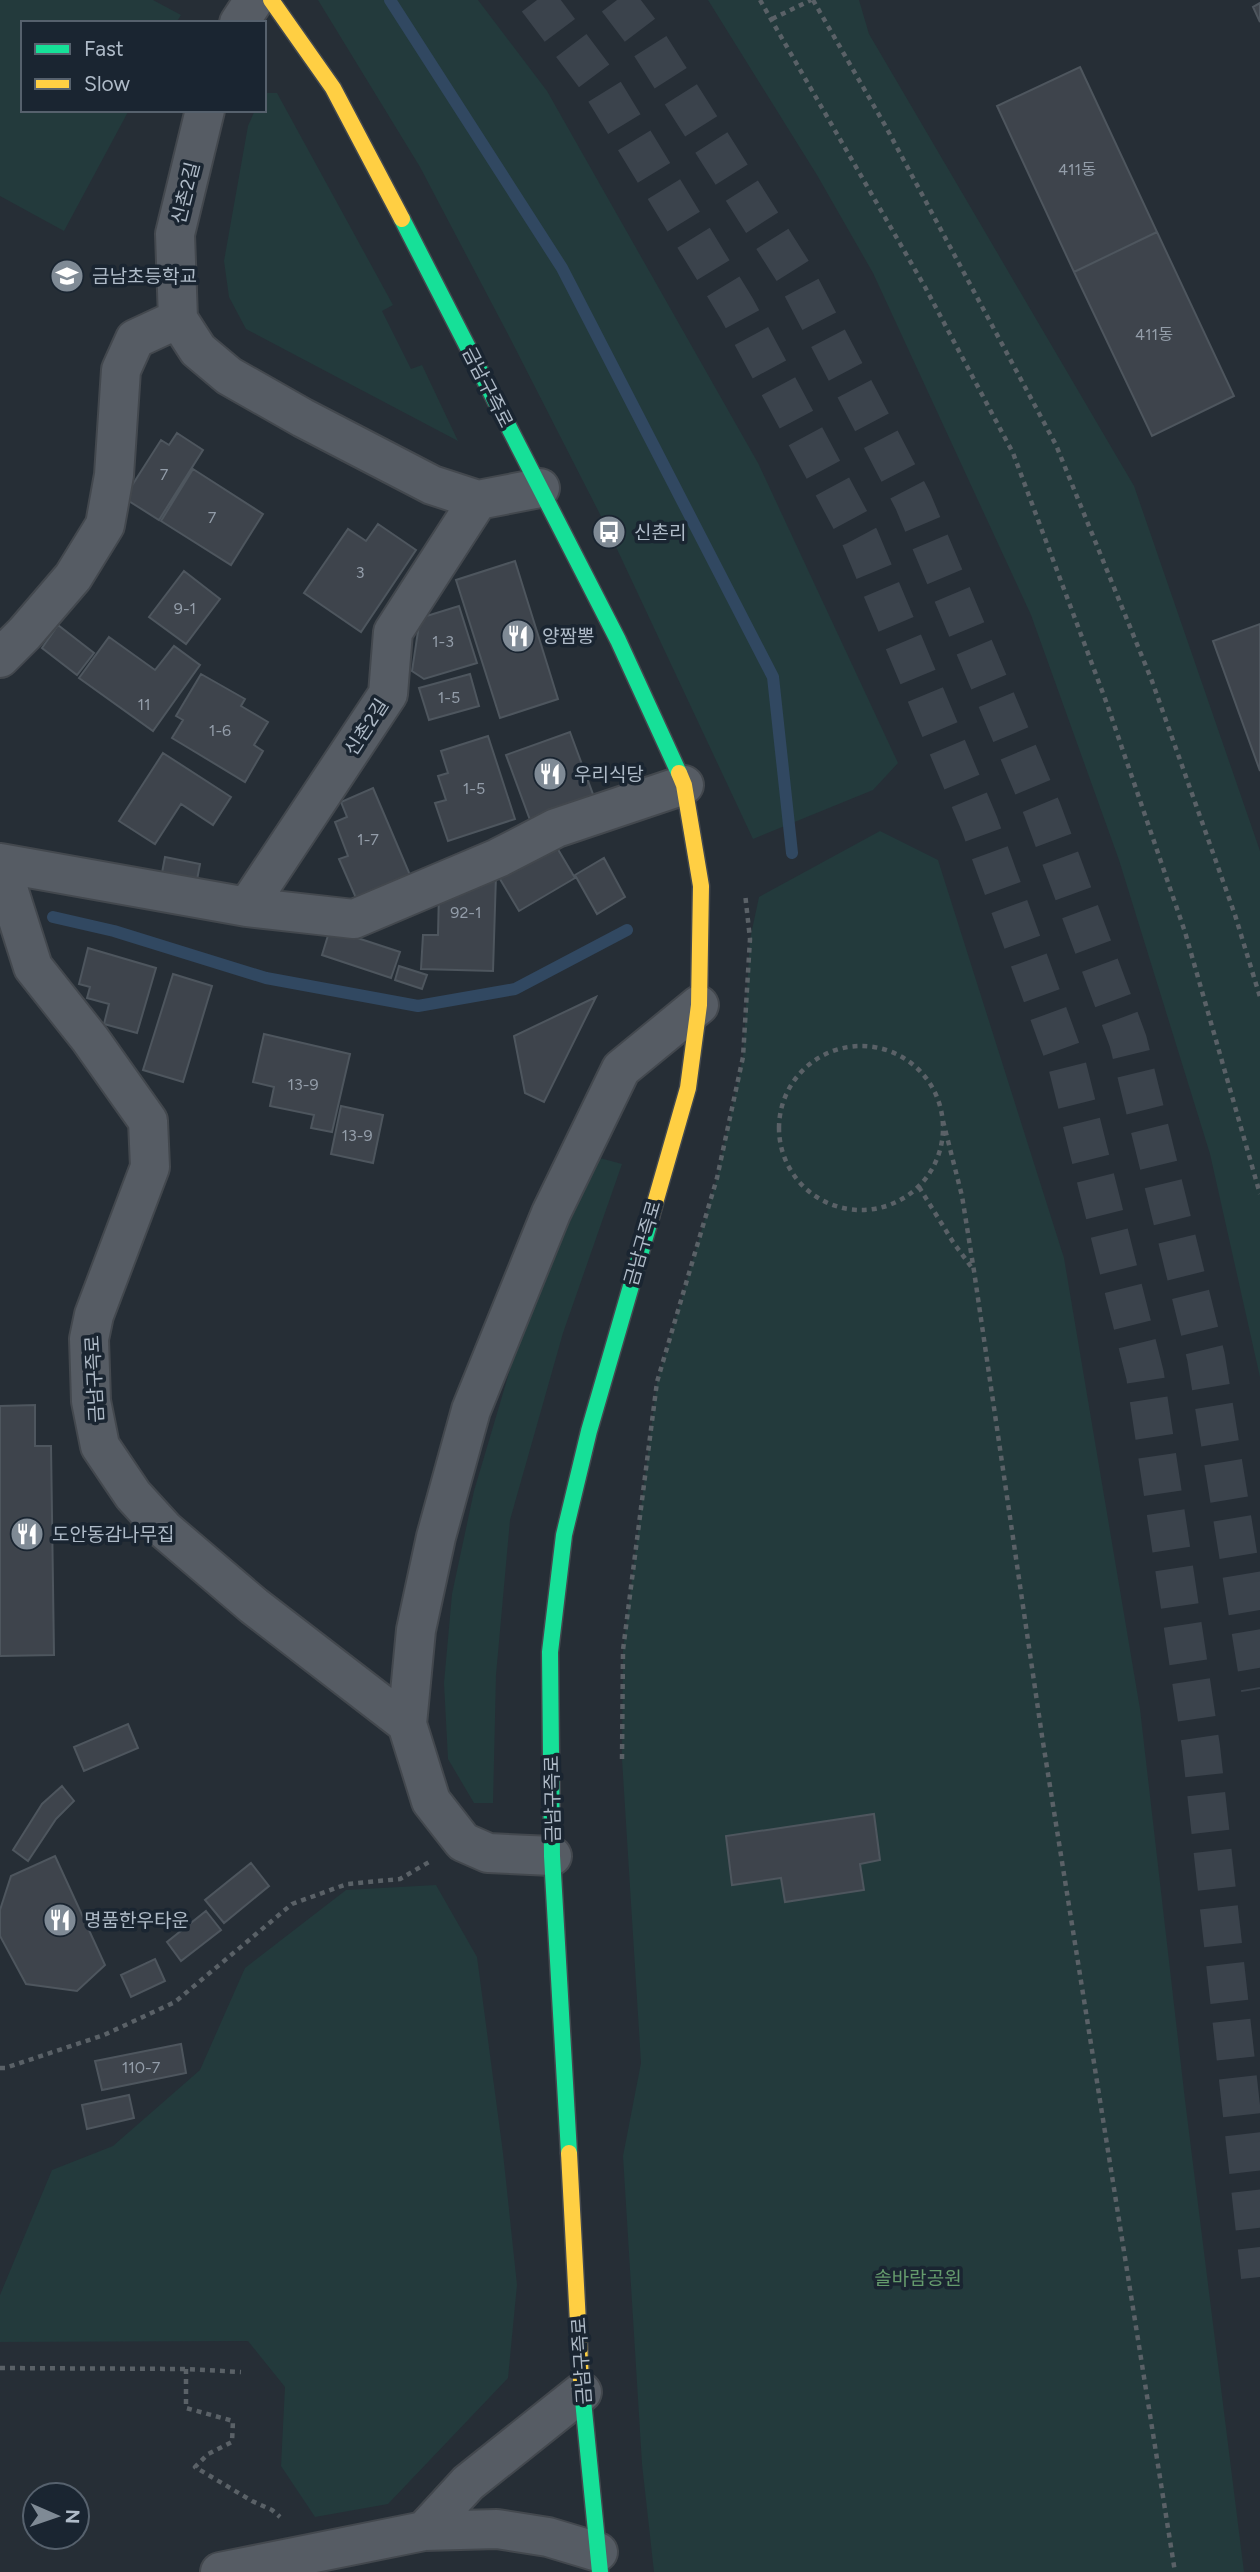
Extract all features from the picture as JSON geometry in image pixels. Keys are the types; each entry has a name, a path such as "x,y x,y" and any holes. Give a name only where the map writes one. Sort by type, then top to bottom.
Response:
{"main road":[{"name":"금남구즉로","path":"271,0 333,88 618,640 684,785 701,886 699,1004 688,1088 592,1419 564,1535 550,1652 552,1856 582,2392 599,2562"}],"street":[{"path":"240,21 254,0"},
{"name":"신촌2길","path":"178,320 175,234 205,112"},
{"path":"0,658 73,577 105,525 114,475 121,370 135,339 178,320 198,350 229,376 432,485 478,500 540,488"},
{"name":"신촌2길","path":"247,907 388,694 393,632 478,500"},
{"name":"금남구즉로","path":"407,1724 254,1606 165,1530 133,1495 100,1446 91,1401 89,1339 94,1315 150,1167 148,1121 90,1039 33,967 0,863 247,907 354,919 498,858 556,828 684,785"},
{"path":"463,1842 431,1801 407,1724 416,1630 436,1537 471,1410 551,1213 621,1069 699,1004"},
{"name":"금남구즉로","path":"463,1842 488,1853 552,1856"},
{"path":"424,2531 468,2483 582,2392"},
{"path":"220,2572 424,2531 497,2529 548,2537 599,2562"}],"path":[{"path":"760,0 925,287 1013,453 1107,704 1185,932 1260,1194"},
{"path":"772,19 812,0 886,127 1056,445 1152,681 1235,915 1260,998"},
{"path":"943,1121 942,1145 933,1168 919,1187 895,1203 869,1210 841,1208 815,1198 795,1178 782,1154 778,1126 783,1099 797,1074 818,1056 844,1046 872,1045 898,1054 920,1071 936,1094 943,1121 962,1196 1042,1737 1175,2572"},
{"path":"919,1187 974,1271"},
{"path":"0,2068 104,2035 175,2002 292,1904 346,1884 400,1879 463,1842"},
{"path":"0,2368 241,2372"},
{"path":"186,2369 186,2408 233,2421 232,2441 208,2454 195,2467 272,2510 290,2526 312,2553"}],"green space":[{"path":"0,0 153,0 181,15 177,21 21,21 21,112 128,112 64,231 0,196"},
{"path":"318,0 478,0 547,91 758,463 898,763 873,790 753,839 609,532 511,340 420,167"},
{"path":"708,0 859,0 869,34 1134,486 1260,851 1260,1377 1210,1154 1119,860 1031,615 873,273 817,175"},
{"path":"266,93 277,93 393,305 382,311 411,369 422,365 458,441 246,329 229,297 224,261 248,126 254,112 266,112"},
{"name":"솔바람공원","path":"880,831 938,860 1064,1258 1140,1709 1185,2100 1244,2572 654,2572 642,2464 623,2156 641,2063 622,1759 623,1650 657,1382 717,1178 743,1057 750,939 759,897"},
{"path":"600,1158 622,1164 563,1333 510,1520 496,1675 493,1803 474,1803 448,1759 444,1683 452,1594 474,1491 514,1356 552,1259"},
{"path":"436,1885 477,1957 517,2285 508,2378 388,2504 315,2517 281,2466 285,2387 248,2341 0,2342 0,2295 52,2170 113,2146 200,2070 245,1968 346,1890"}],"building":[{"path":"1260,3 1260,22 1253,7"},
{"path":"1080,67 1157,232 1074,272 997,106"},
{"path":"1157,232 1234,396 1152,436 1074,272"},
{"path":"177,433 203,450 159,520 124,498 161,440 169,445"},
{"path":"193,469 263,514 231,565 161,521"},
{"path":"378,524 416,550 361,632 304,593 348,529 366,541"},
{"path":"515,561 558,699 500,718 456,580"},
{"path":"184,571 220,599 186,644 149,617"},
{"path":"459,606 477,663 424,679 412,671 420,618"},
{"path":"1260,624 1260,771 1213,641"},
{"path":"58,625 94,653 77,675 42,648"},
{"path":"109,637 155,670 174,646 200,665 153,731 79,678"},
{"path":"201,674 245,699 241,706 268,722 254,745 263,751 245,782 172,738 183,720 176,716"},
{"path":"470,674 479,706 429,720 419,688"},
{"path":"570,732 594,797 530,820 506,755"},
{"path":"488,736 515,819 448,841 435,803 446,800 438,776 448,773 441,751"},
{"path":"163,753 231,797 213,825 181,804 155,844 119,821"},
{"path":"373,788 410,875 356,898 339,859 348,856 335,822 347,817 341,802"},
{"path":"553,841 575,878 519,911 497,874"},
{"path":"165,857 200,864 196,885 161,878"},
{"path":"604,858 625,897 597,914 575,875"},
{"path":"496,875 493,971 421,969 423,935 438,935 439,890"},
{"path":"330,929 400,952 391,978 322,955"},
{"path":"88,948 156,968 137,1033 104,1024 109,1004 87,998 90,987 79,984"},
{"path":"399,966 427,975 422,989 395,980"},
{"path":"173,974 212,986 183,1082 143,1070"},
{"path":"596,997 544,1102 525,1093 514,1036"},
{"path":"264,1034 350,1054 332,1132 311,1128 314,1115 270,1106 274,1087 253,1082"},
{"path":"341,1106 383,1115 373,1163 331,1154"},
{"path":"35,1405 35,1446 51,1446 54,1655 0,1656 0,1406"},
{"path":"128,1724 138,1748 84,1771 74,1747"},
{"path":"62,1786 74,1801 56,1819 28,1861 13,1850 42,1804"},
{"path":"874,1814 880,1860 860,1864 864,1890 785,1902 781,1878 732,1885 726,1836"},
{"path":"55,1856 105,1965 77,1991 26,1984 0,1936 0,1910 11,1876"},
{"path":"251,1863 269,1886 224,1923 205,1900"},
{"path":"206,1911 221,1930 181,1961 167,1942"},
{"path":"155,1959 165,1981 131,1997 121,1975"},
{"path":"181,2044 186,2073 102,2090 95,2061"},
{"path":"129,2095 134,2118 87,2129 82,2105"}],"waterway":[{"path":"390,0 562,268 773,677 792,853"},
{"path":"53,917 114,931 266,978 418,1006 515,989 627,930"}],"tunnel":[{"path":"537,0 598,81 737,309 860,538 979,823 1067,1065 1145,1375 1201,1747 1260,2277"},
{"path":"617,0 642,33 794,273 913,501 1042,809 1128,1041 1206,1357 1260,1689"}],"traffic: fast":[{"path":"402,219 618,640 679,773"},
{"path":"569,2153 552,1856 550,1652 564,1535 589,1431 651,1217"},
{"path":"581,2380 600,2572"}],"traffic: slow":[{"path":"271,0 333,88 402,219"},
{"path":"651,1217 688,1088 699,1005 701,886 684,785 679,773"},
{"path":"569,2153 581,2380"}],"place":[{"name":"금남초등학교","path":"67,276"},
{"name":"신촌리","path":"609,532"},
{"name":"양짬뽕","path":"518,636"},
{"name":"우리식당","path":"550,774"},
{"name":"도안동감나무집","path":"27,1534"},
{"name":"명품한우타운","path":"60,1920"}]}
